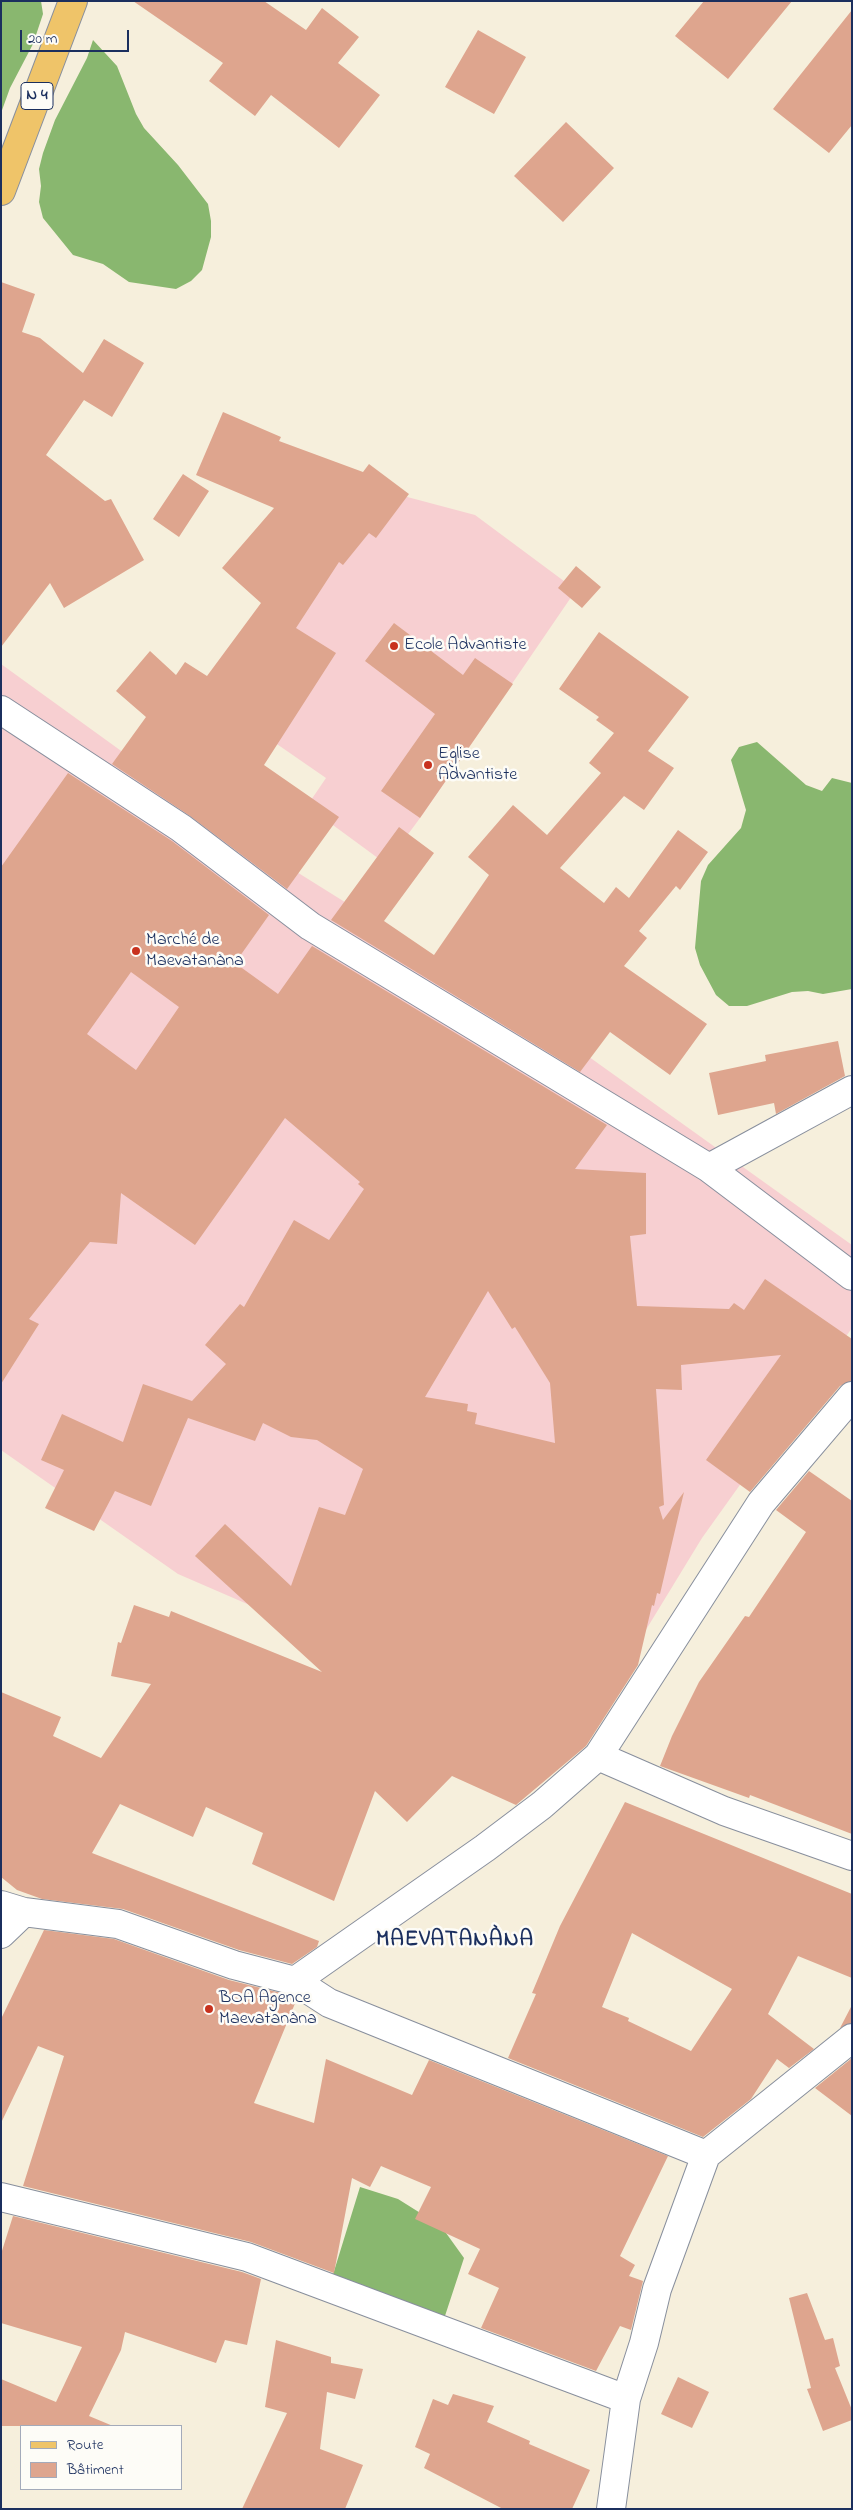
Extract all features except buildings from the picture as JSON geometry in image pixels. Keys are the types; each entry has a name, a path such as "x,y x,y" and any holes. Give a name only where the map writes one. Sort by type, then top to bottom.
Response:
{"main road":[{"name":"N 4","path":"1,191 73,1"}],"street":[{"path":"1,710 181,828 310,926 709,1168 852,1276"},
{"path":"709,1168 852,1090"},
{"path":"295,1980 485,1848 542,1805 598,1756 762,1503 852,1396"},
{"path":"598,1756 724,1812 852,1856"},
{"path":"1,1934 13,1908 118,1924 234,1965 295,1980 329,2003 706,2155"},
{"path":"611,2509 626,2399 644,2343 657,2290 706,2155 852,2038"},
{"path":"1,2197 247,2257 626,2399"}],"shaded area":[{"name":"Ecole Advantiste","path":"381,490 475,515 576,590 423,814 386,864 307,806 326,778 216,702"},
{"path":"1,664 236,834 564,1039 852,1245 852,1328 702,1538 575,1746 178,1574 1,1450"}],"green space":[{"path":"1,1 41,1 43,14 33,44 10,88 1,113"},
{"path":"93,40 117,66 136,114 144,128 178,165 208,204 211,237 202,270 191,281 176,289 129,282 103,264 73,255 43,218 39,202 41,186 39,169 43,153 55,120 87,58"},
{"path":"757,742 806,785 822,791 832,778 852,783 852,989 823,994 808,991 792,992 747,1006 729,1006 716,995 700,965 695,948 701,881 708,865 741,828 746,810 731,760 739,747"},
{"path":"360,2187 398,2199 441,2226 464,2258 442,2325 331,2281"}],"place":[{"name":"Ecole Advantiste","path":"394,646"},
{"name":"Eglise Advantiste","path":"428,765"},
{"name":"Marché de Maevatanàna","path":"136,951"},
{"name":"BOA Agence Maevatanàna","path":"209,2009"}],"district":[{"name":"MAEVATANÀNA","path":"455,1941"}]}
